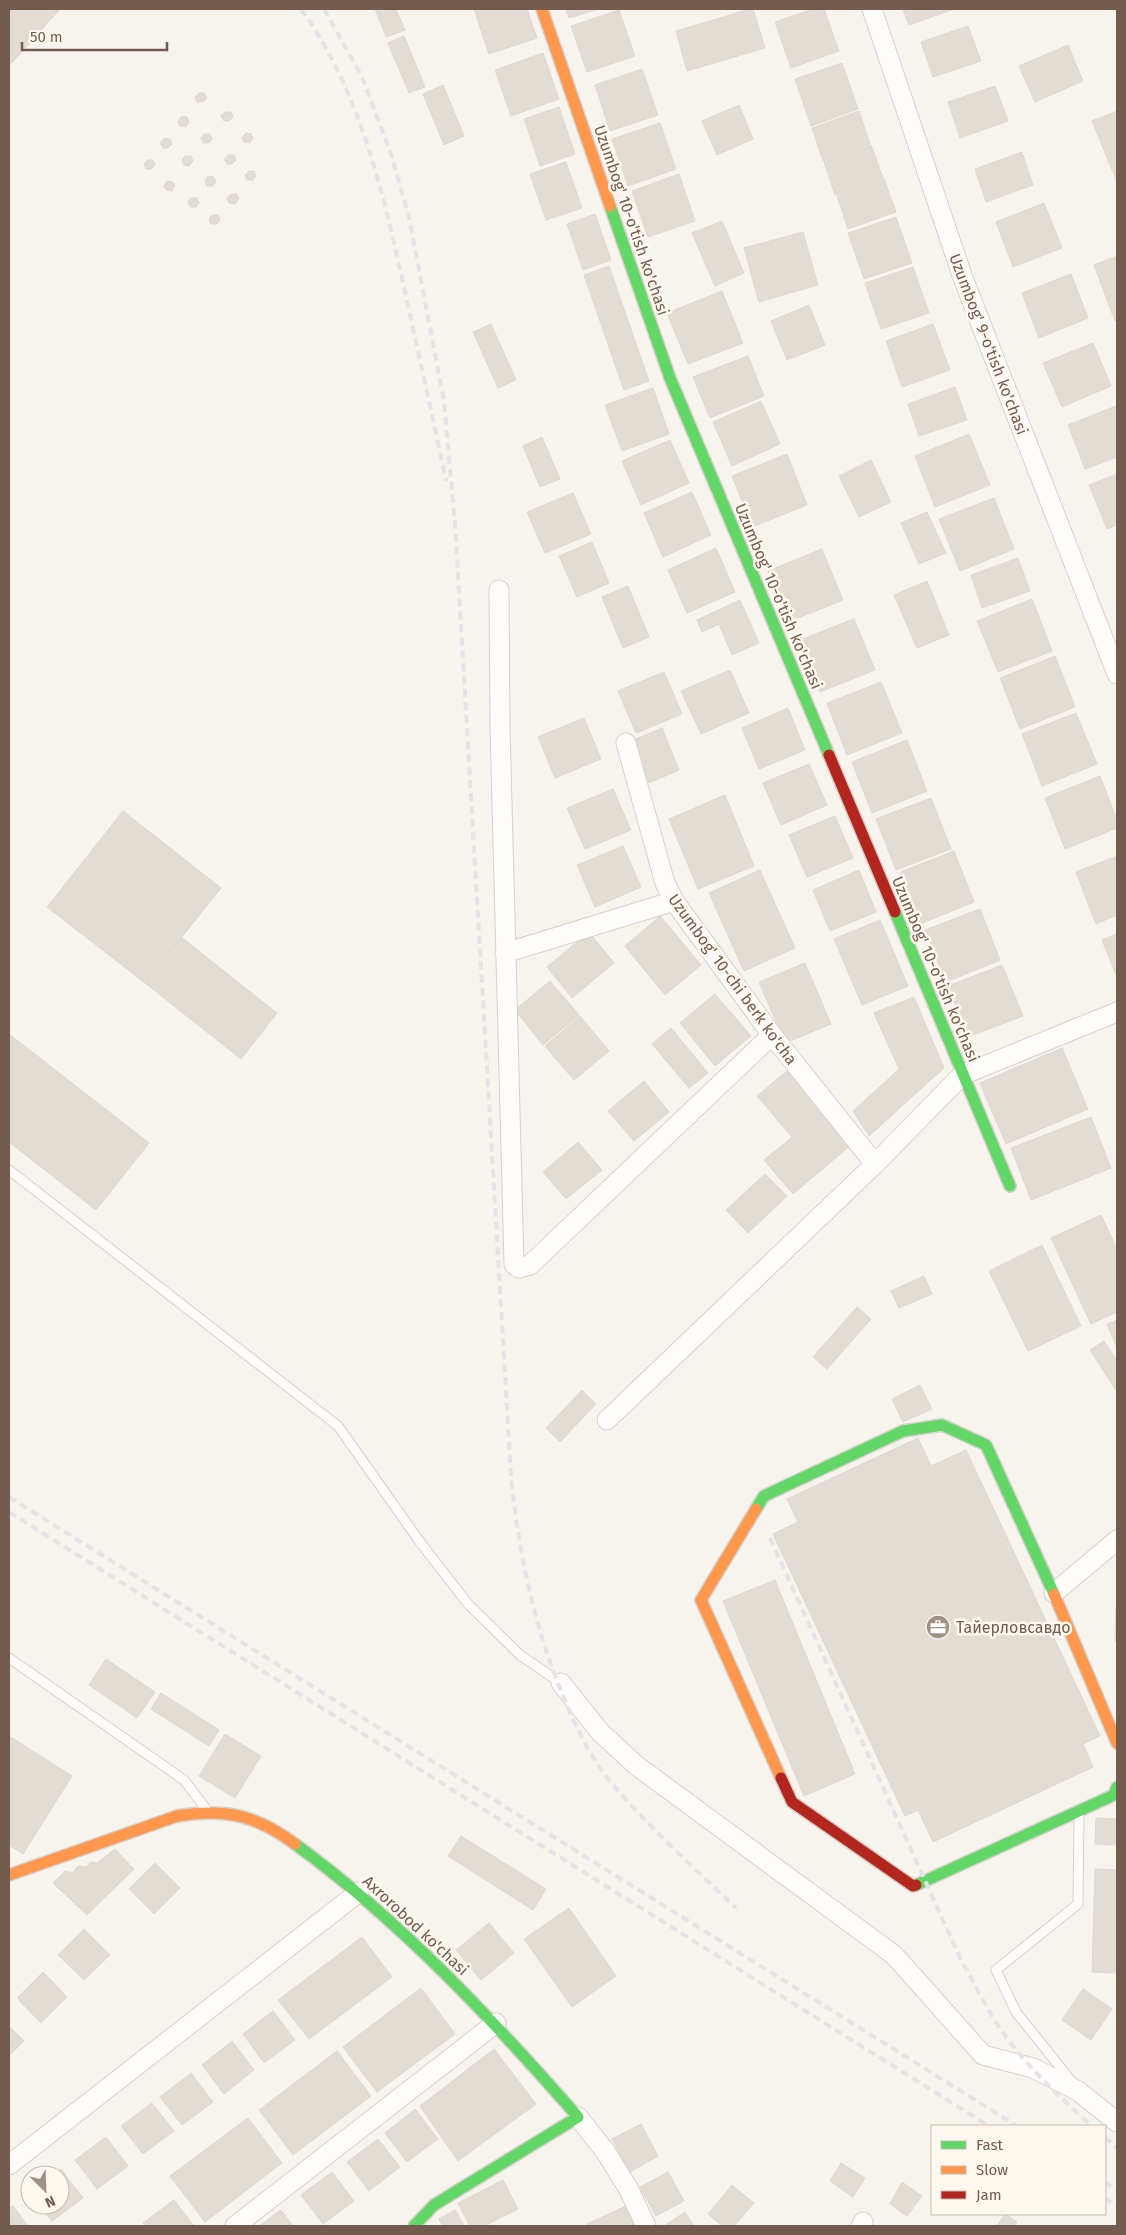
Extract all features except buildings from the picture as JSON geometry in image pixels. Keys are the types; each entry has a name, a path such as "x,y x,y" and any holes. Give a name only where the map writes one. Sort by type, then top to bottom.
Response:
{"street":[{"name":"Uzumbog' 10-o'tish ko'chasi","path":"542,9 670,378 1010,1186"},
{"name":"Uzumbog' 9-o'tish ko'chasi","path":"872,9 963,278 1117,674"},
{"path":"499,590 505,953 512,1256 514,1264 519,1268 530,1265 772,1035"},
{"name":"Uzumbog' 10-chi berk ko'cha","path":"626,743 665,883 674,901 772,1035 875,1164"},
{"path":"505,953 674,901"},
{"path":"606,1420 875,1164 962,1075 1117,1012"},
{"path":"1117,1743 1054,1593 986,1444 942,1425 903,1430 764,1496 701,1600 792,1802 913,1886 1114,1796 1117,1787"},
{"path":"1054,1593 1117,1540"},
{"path":"561,1684 600,1733 637,1766 894,1955 983,2054 1033,2068 1078,2091 1117,2122"},
{"name":"Axrorobod ko'chasi","path":"9,1875 177,1816 208,1812 245,1816 286,1836 359,1892 496,2023 578,2117"},
{"path":"9,2165 359,1892"},
{"path":"235,2226 496,2023"},
{"path":"414,2226 434,2205 578,2117 606,2151 628,2188 646,2226"}],"lane":[{"path":"9,1170 338,1426 420,1542 468,1604 520,1655 561,1684"},
{"path":"9,1658 184,1780 208,1812"},
{"path":"1078,2091 1016,2012 996,1970 1078,1904 1080,1811"}],"railway":[{"path":"301,9 322,41 339,74 367,144 397,255 446,481"},
{"path":"324,9 362,77 390,151 409,217 444,401 455,524 511,1477 514,1506 530,1592 545,1648 555,1676 586,1746 599,1766 613,1785 642,1817 736,1908"},
{"path":"9,1497 1015,2125"},
{"path":"9,1512 987,2125"},
{"path":"770,1538 961,1960 997,2024 1018,2052 1054,2091 1091,2125"},
{"path":"1106,2138 1117,2148"},
{"path":"1106,2183 1117,2190"},
{"path":"1106,2199 1117,2206"}],"traffic: fast":[{"path":"610,206 670,378 829,755"},
{"path":"895,912 1010,1186"},
{"path":"756,1509 764,1496 903,1431 942,1425 986,1445 1054,1594"},
{"path":"916,1885 1114,1795 1117,1787"},
{"path":"295,1844 334,1874 409,1939 478,2008 578,2117 434,2205 414,2226"}],"traffic: slow":[{"path":"542,9 610,206"},
{"path":"756,1509 701,1600 781,1778"},
{"path":"1054,1594 1117,1743"},
{"path":"9,1875 177,1816 194,1814 225,1814 253,1820 267,1826 295,1844"}],"traffic: jam":[{"path":"829,755 895,912"},
{"path":"781,1778 792,1802 913,1886 916,1885"}],"place":[{"name":"Тайерловсавдо","path":"938,1627"}]}
